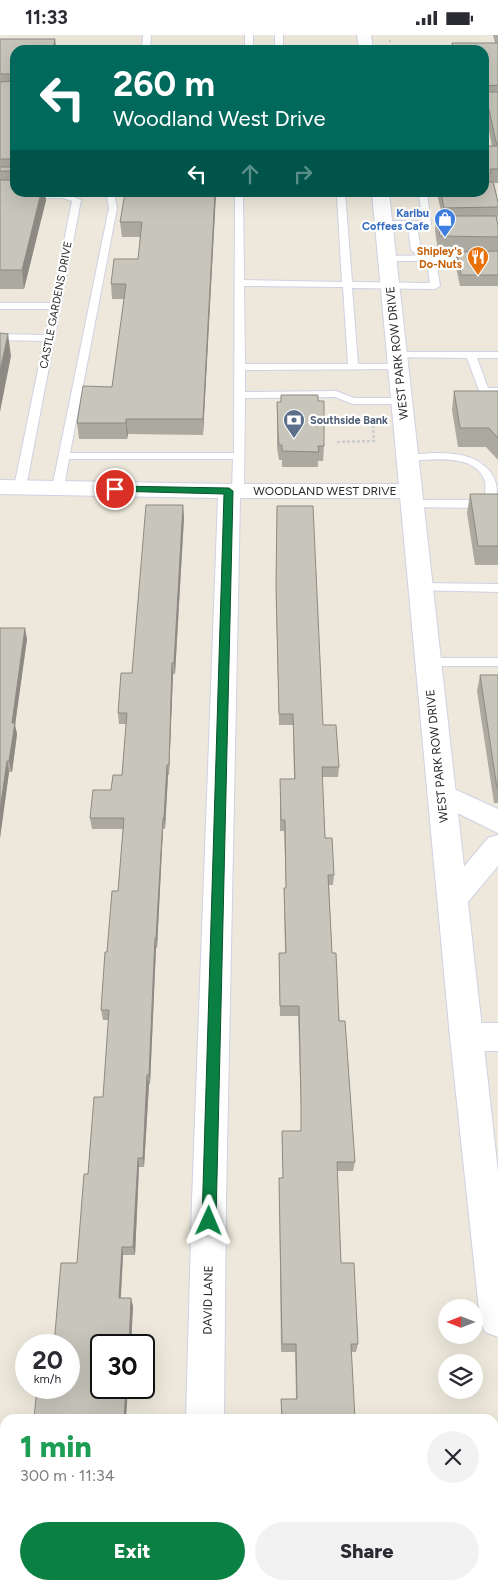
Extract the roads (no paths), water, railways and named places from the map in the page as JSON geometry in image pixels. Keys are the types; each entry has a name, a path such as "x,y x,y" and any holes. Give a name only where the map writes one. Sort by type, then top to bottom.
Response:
{"main road":[{"name":"WEST PARK ROW DRIVE","path":"381,197 452,901 482,1037 498,1318"},
{"name":"WOODLAND WEST DRIVE","path":"10,487 233,491 411,497"},
{"name":"DAVID LANE","path":"205,1414 210,1161 233,491"},
{"path":"441,793 498,822"},
{"path":"452,901 498,846"}],"lane":[{"name":"CASTLE GARDENS DRIVE","path":"10,487 56,307 77,200 69,197"},
{"path":"58,488 113,208 111,197"},
{"path":"233,491 239,456 239,197"},
{"path":"341,197 353,367"},
{"path":"384,224 431,225 424,197"},
{"path":"412,224 416,250"},
{"path":"387,259 498,257"},
{"path":"239,283 435,286 431,258"},
{"path":"0,306 56,307"},
{"path":"0,337 49,338"},
{"path":"239,367 353,367 398,361 471,355 498,355"},
{"path":"471,355 484,391 498,391"},
{"path":"240,395 336,394 353,401 401,401"},
{"path":"64,456 239,456"},
{"path":"407,458 444,456 466,458 481,463 488,467 493,475 495,488 491,498 479,504 411,497"},
{"path":"420,587 498,587"},
{"path":"428,663 498,662"}],"place":[{"name":"Karibu Coffees Cafe","path":"445,238"},
{"name":"Shipley's Do-Nuts","path":"478,276"},
{"name":"Southside Bank","path":"294,439"}]}
